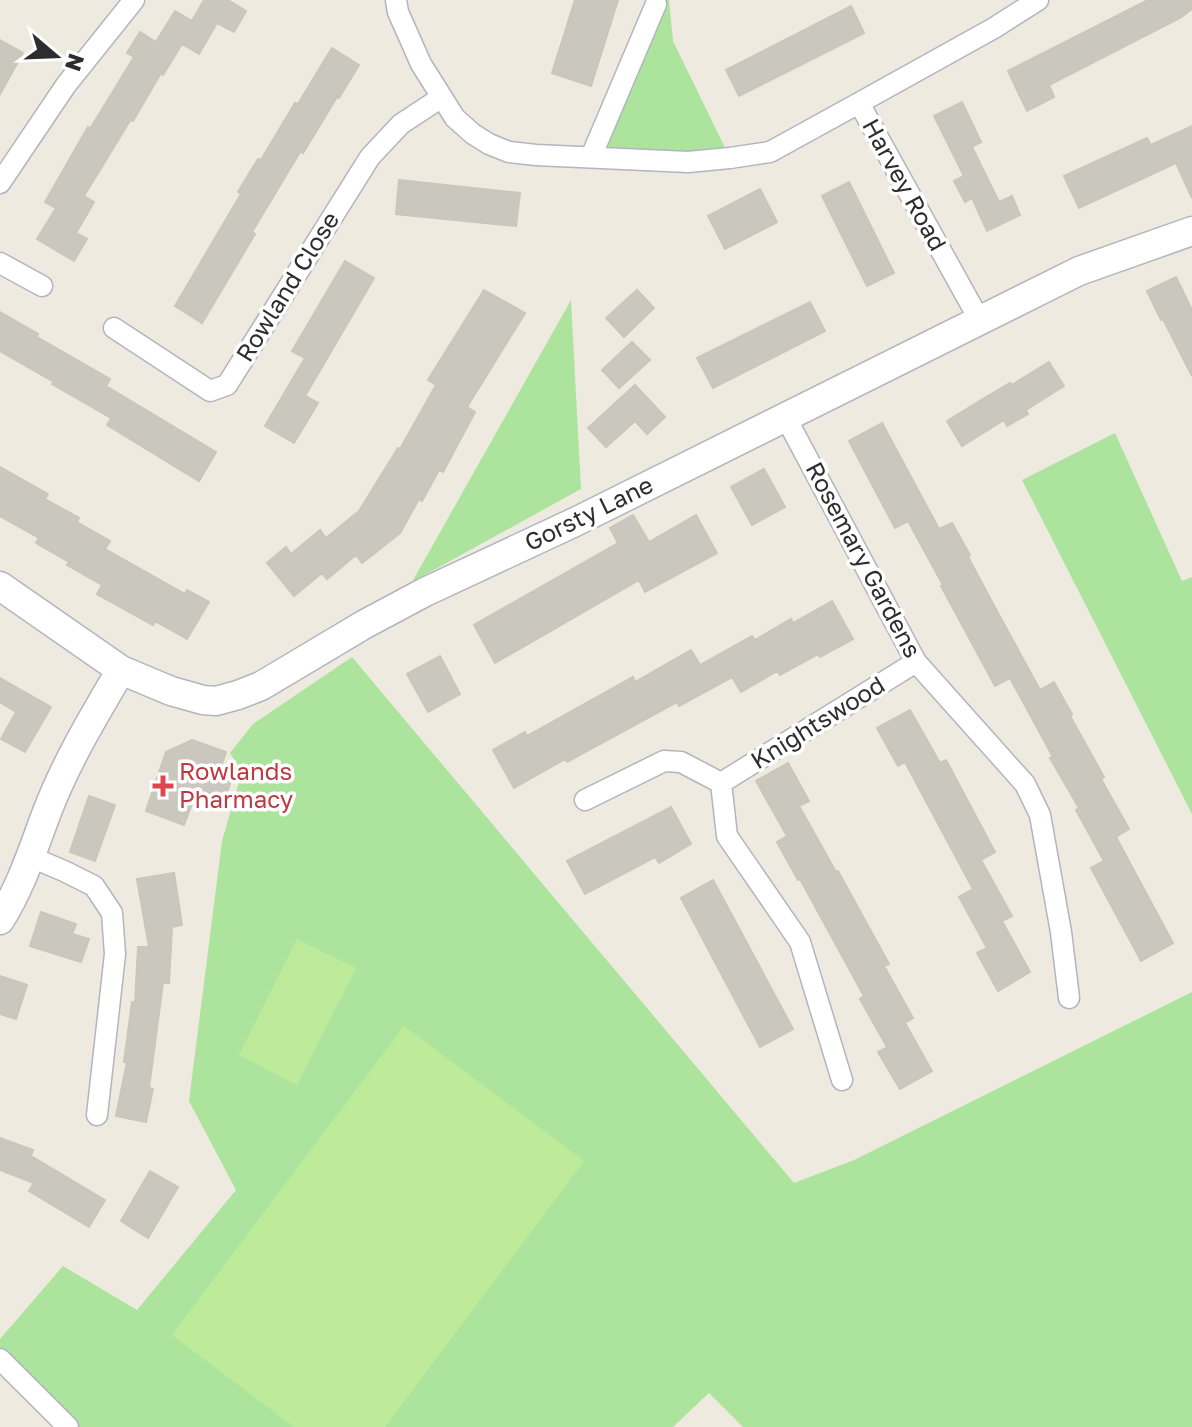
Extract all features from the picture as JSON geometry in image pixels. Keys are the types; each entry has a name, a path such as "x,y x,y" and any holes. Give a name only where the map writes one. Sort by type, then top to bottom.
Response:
{"street":[{"path":"0,183 66,85 134,0"},
{"path":"396,0 398,12 421,64 455,118 473,134 509,152 688,162 730,158 770,152 859,103"},
{"name":"Harvey Road","path":"980,321 859,103 1038,0"},
{"path":"591,157 656,4"},
{"name":"Rowland Close","path":"114,328 210,391 227,385 370,157 401,124 442,97"},
{"name":"Gorsty Lane","path":"0,586 121,670 171,691 203,700 216,701 238,695 261,686 425,592 575,522 1079,271 1192,231"},
{"path":"0,263 42,286"},
{"name":"Rosemary Gardens","path":"786,418 916,662 1025,784 1040,815 1061,932 1069,998"},
{"name":"Knightswood","path":"721,783 916,662"},
{"path":"0,920 31,857 78,743 121,670"},
{"path":"585,800 664,761 681,762 721,783 727,836 800,942 842,1080"},
{"path":"31,857 94,886 112,913 115,954 97,1115"},
{"path":"0,1359 68,1427"}],"green space":[{"path":"658,0 669,0 673,41 730,158 591,157"},
{"path":"571,300 581,489 412,582"},
{"path":"1115,433 1182,581 1192,577 1192,814 1022,480"},
{"path":"352,657 794,1183 854,1160 1192,992 1192,1427 743,1427 709,1393 673,1427 68,1427 0,1359 0,1339 63,1266 137,1310 236,1190 189,1101 222,841 242,772 230,753 253,724"},
{"path":"297,939 356,968 297,1085 239,1055"},
{"path":"404,1026 584,1161 385,1427 294,1427 172,1335"}],"building":[{"path":"204,0 228,0 246,11 234,32 217,23 199,54 182,44 163,75 161,73 84,196 94,202 76,233 87,239 74,261 37,239 56,208 45,202 88,127 90,129 134,57 127,53 140,32 156,42 175,11 192,21"},
{"path":"575,0 618,0 591,86 552,73"},
{"path":"1148,0 1192,0 1192,9 1049,85 1054,97 1027,111 1008,71"},
{"path":"851,6 864,33 739,96 726,70"},
{"path":"0,40 23,53 0,94"},
{"path":"332,48 359,65 303,153 300,152 202,323 175,306 241,194 238,192 258,159 261,160"},
{"path":"962,102 981,142 972,147 999,202 1012,196 1020,215 987,231 972,198 965,202 954,181 964,176 934,116"},
{"path":"1192,126 1192,198 1176,163 1079,208 1064,176 1147,138 1151,145"},
{"path":"399,180 520,193 516,226 396,214"},
{"path":"849,182 894,273 867,286 822,196"},
{"path":"760,189 777,222 725,249 708,216"},
{"path":"345,261 374,278 305,396 318,403 294,443 265,426 305,358 292,351"},
{"path":"1176,277 1192,310 1192,376 1147,291"},
{"path":"484,290 525,313 467,407 475,412 443,472 439,470 400,533 362,563 356,555 327,579 322,573 294,596 267,563 286,547 291,554 320,530 326,538 359,511 400,449 436,385 428,380"},
{"path":"637,290 654,308 624,337 606,318"},
{"path":"810,302 825,331 713,388 697,358"},
{"path":"0,312 110,379 106,386 216,452 199,481 107,425 111,418 0,351"},
{"path":"632,342 650,360 619,388 602,370"},
{"path":"1049,362 1064,386 1026,410 1028,414 1007,426 1004,420 962,446 947,421"},
{"path":"635,385 665,417 647,434 635,421 606,447 588,428"},
{"path":"882,423 939,529 952,523 1040,690 1054,682 1104,777 1101,779 1129,829 1116,837 1173,943 1141,961 1091,868 1104,861 1010,678 995,686 908,521 895,528 849,441"},
{"path":"0,467 48,494 45,499 79,518 77,522 110,541 105,549 185,594 187,590 209,602 187,639 155,621 153,625 97,594 102,585 36,543 39,538 0,516"},
{"path":"764,469 785,507 752,525 731,487"},
{"path":"633,515 649,542 696,515 717,553 645,592 639,580 495,663 474,625 618,543 610,528"},
{"path":"832,601 853,639 780,675 777,671 741,692 732,677 679,706 677,702 567,762 565,759 514,788 493,750 525,732 527,736 633,677 635,682 691,650 700,665 752,636 755,640 791,619 793,623"},
{"path":"440,656 460,694 428,712 407,674"},
{"path":"0,678 51,707 25,752 1,739 16,712 0,702"},
{"path":"910,710 940,763 946,760 995,852 981,860 1012,916 1002,921 1030,972 998,991 977,953 987,948 959,897 973,889 905,762 898,766 877,728"},
{"path":"192,740 226,752 220,770 233,775 222,806 195,796 184,825 146,811 166,752"},
{"path":"788,763 809,801 799,806 889,964 884,966 913,1018 905,1023 932,1071 900,1089 878,1052 887,1047 860,999 864,996 777,842 787,836 756,781"},
{"path":"89,796 115,805 95,861 70,852"},
{"path":"671,807 691,844 659,863 655,857 585,894 567,861"},
{"path":"174,873 182,925 172,927 169,983 163,983 149,1088 153,1089 146,1122 116,1116 127,1062 124,1062 132,1002 135,1003 138,947 149,947 137,879"},
{"path":"713,880 793,1029 760,1047 681,898"},
{"path":"41,912 76,924 72,934 89,939 81,962 30,946"},
{"path":"0,976 27,985 16,1019 0,1014"},
{"path":"0,1138 33,1150 31,1156 105,1200 89,1227 29,1191 34,1183 0,1170"},
{"path":"150,1171 178,1187 148,1238 121,1221"}],"place":[{"name":"Rowlands Pharmacy","path":"163,786"}]}
